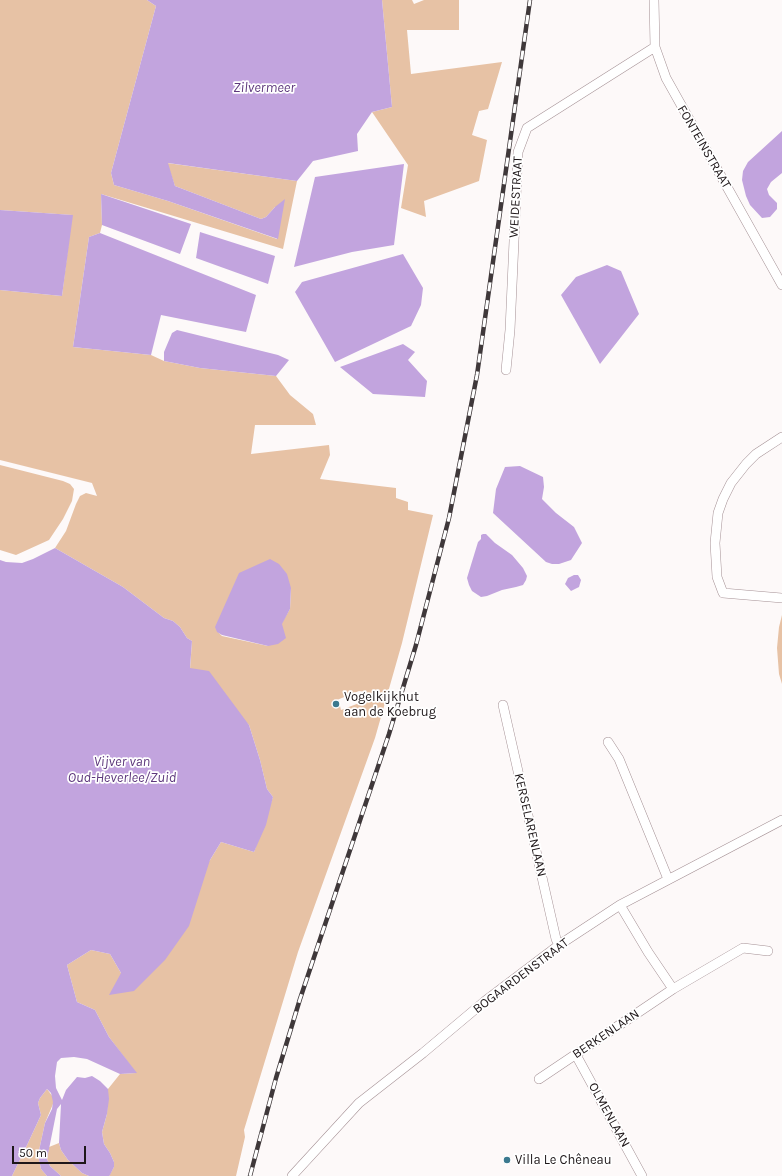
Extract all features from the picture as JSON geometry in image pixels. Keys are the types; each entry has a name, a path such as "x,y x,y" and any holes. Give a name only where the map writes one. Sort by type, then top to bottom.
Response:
{"street":[{"name":"FONTEINSTRAAT","path":"654,0 655,48 666,78 782,285"},
{"name":"WEIDESTRAAT","path":"506,370 510,330 518,152 527,128 655,48"},
{"path":"782,437 756,454 731,483 718,513 715,543 717,577 723,593 782,598"},
{"name":"KERSELARENLAAN","path":"503,705 556,939 559,945"},
{"path":"608,742 619,759 668,880"},
{"name":"BOGAARDENSTRAAT","path":"292,1176 359,1103 423,1053 485,1001 559,945 620,905 782,820"},
{"path":"620,905 648,952 673,989"},
{"name":"BERKENLAAN","path":"539,1079 673,989 743,948 768,951"},
{"name":"OLMENLAAN","path":"576,1055 642,1176"}],"shaded area":[{"path":"0,0 147,0 156,6 111,173 114,185 168,201 277,239 275,207 266,217 261,219 175,186 167,163 297,181 283,249 101,194 102,225 100,233 89,237 73,347 151,355 164,361 200,368 276,376 290,395 313,414 316,425 255,425 251,454 329,445 330,455 320,479 396,488 396,498 408,502 408,510 433,515 402,643 375,738 298,952 244,1130 245,1137 236,1176 109,1176 114,1167 114,1162 104,1144 102,1132 107,1114 108,1089 120,1074 136,1073 109,1037 95,1010 77,1002 67,965 91,950 110,954 121,973 210,860 221,842 254,852 273,797 267,789 249,725 190,669 192,641 187,638 180,627 173,621 164,618 123,587 55,548 66,531 80,496 86,493 97,496 92,483 0,460 0,290 62,296 72,215 0,210","holes":["291,588 290,609 268,646 222,636 217,631","359,691 366,692 367,700 341,710 340,706 336,708 332,702"]},
{"path":"382,0 412,0 414,4 424,0 459,0 459,30 407,30 411,74 502,62 488,109 479,111 472,135 487,140 479,181 424,201 426,217 401,208 408,165 372,112 392,107"},
{"path":"0,465 63,481 70,484 74,489 72,501 63,519 49,540 16,555 0,550"},
{"path":"782,615 782,684 779,674 777,648"},
{"path":"47,1089 53,1097 53,1104 45,1123 38,1155 41,1169 47,1176 12,1176 41,1115 38,1103"},
{"path":"59,1143 61,1150 68,1160 82,1173 89,1176 61,1176 50,1166 47,1159 49,1147"}],"water":[{"name":"Zilvermeer","path":"147,0 382,0 392,107 372,112 357,134 358,151 313,161 297,181 168,163 175,186 261,219 266,217 285,199 278,239 168,201 114,185 111,173 156,6"},
{"path":"782,131 782,173 771,182 767,189 769,195 777,203 777,209 770,217 762,218 750,205 746,196 742,180 743,171 748,162"},
{"path":"404,164 394,245 352,252 294,267 315,177"},
{"path":"101,194 191,224 180,254 102,225"},
{"path":"0,210 73,215 62,296 0,290"},
{"path":"200,232 275,256 268,284 196,258"},
{"path":"100,233 256,295 246,332 161,315 151,355 73,347 89,237"},
{"path":"403,254 423,288 421,305 411,326 335,362 295,292 302,282"},
{"path":"607,265 621,271 639,314 600,364 561,295 576,277"},
{"path":"177,330 278,355 289,360 276,376 200,368 164,361 164,352 172,333"},
{"path":"403,344 415,352 408,360 427,381 425,397 373,394 340,367"},
{"path":"520,466 543,477 544,487 542,499 556,513 574,527 582,543 571,560 559,564 546,562 493,513 496,489 505,467"},
{"path":"483,534 486,534 495,543 512,555 523,568 527,576 523,585 481,597 472,591 467,578 478,542"},
{"name":"Vijver van Oud-Heverlee/Zuid","path":"55,548 123,587 164,618 173,621 180,627 187,638 192,641 190,668 209,671 249,725 267,789 273,797 266,825 254,852 221,842 210,860 189,926 165,960 134,991 109,995 121,973 110,954 91,950 67,965 77,1002 95,1010 109,1037 137,1073 120,1074 87,1059 74,1057 61,1058 57,1062 55,1076 56,1088 62,1100 66,1090 77,1077 85,1078 92,1076 108,1089 109,1099 107,1114 102,1132 104,1144 114,1162 114,1167 110,1175 89,1176 82,1173 68,1160 61,1150 59,1143 61,1104 57,1109 47,1159 50,1166 61,1176 47,1176 41,1169 38,1155 45,1123 52,1109 53,1102 51,1093 47,1089 38,1103 41,1115 12,1176 0,1176 0,560 22,563"},
{"path":"270,559 279,564 287,574 291,588 290,609 282,624 286,638 278,644 268,646 222,635 217,632 215,627 239,573"},
{"path":"578,575 581,580 579,587 571,591 565,584 568,578"}],"railway":[{"path":"250,1176 276,1078 300,999 389,734 416,645 449,518 477,375 530,0"}],"place":[{"name":"Vogelkijkhut aan de Koebrug","path":"336,704"},
{"name":"Villa Le Chêneau","path":"507,1160"}]}
